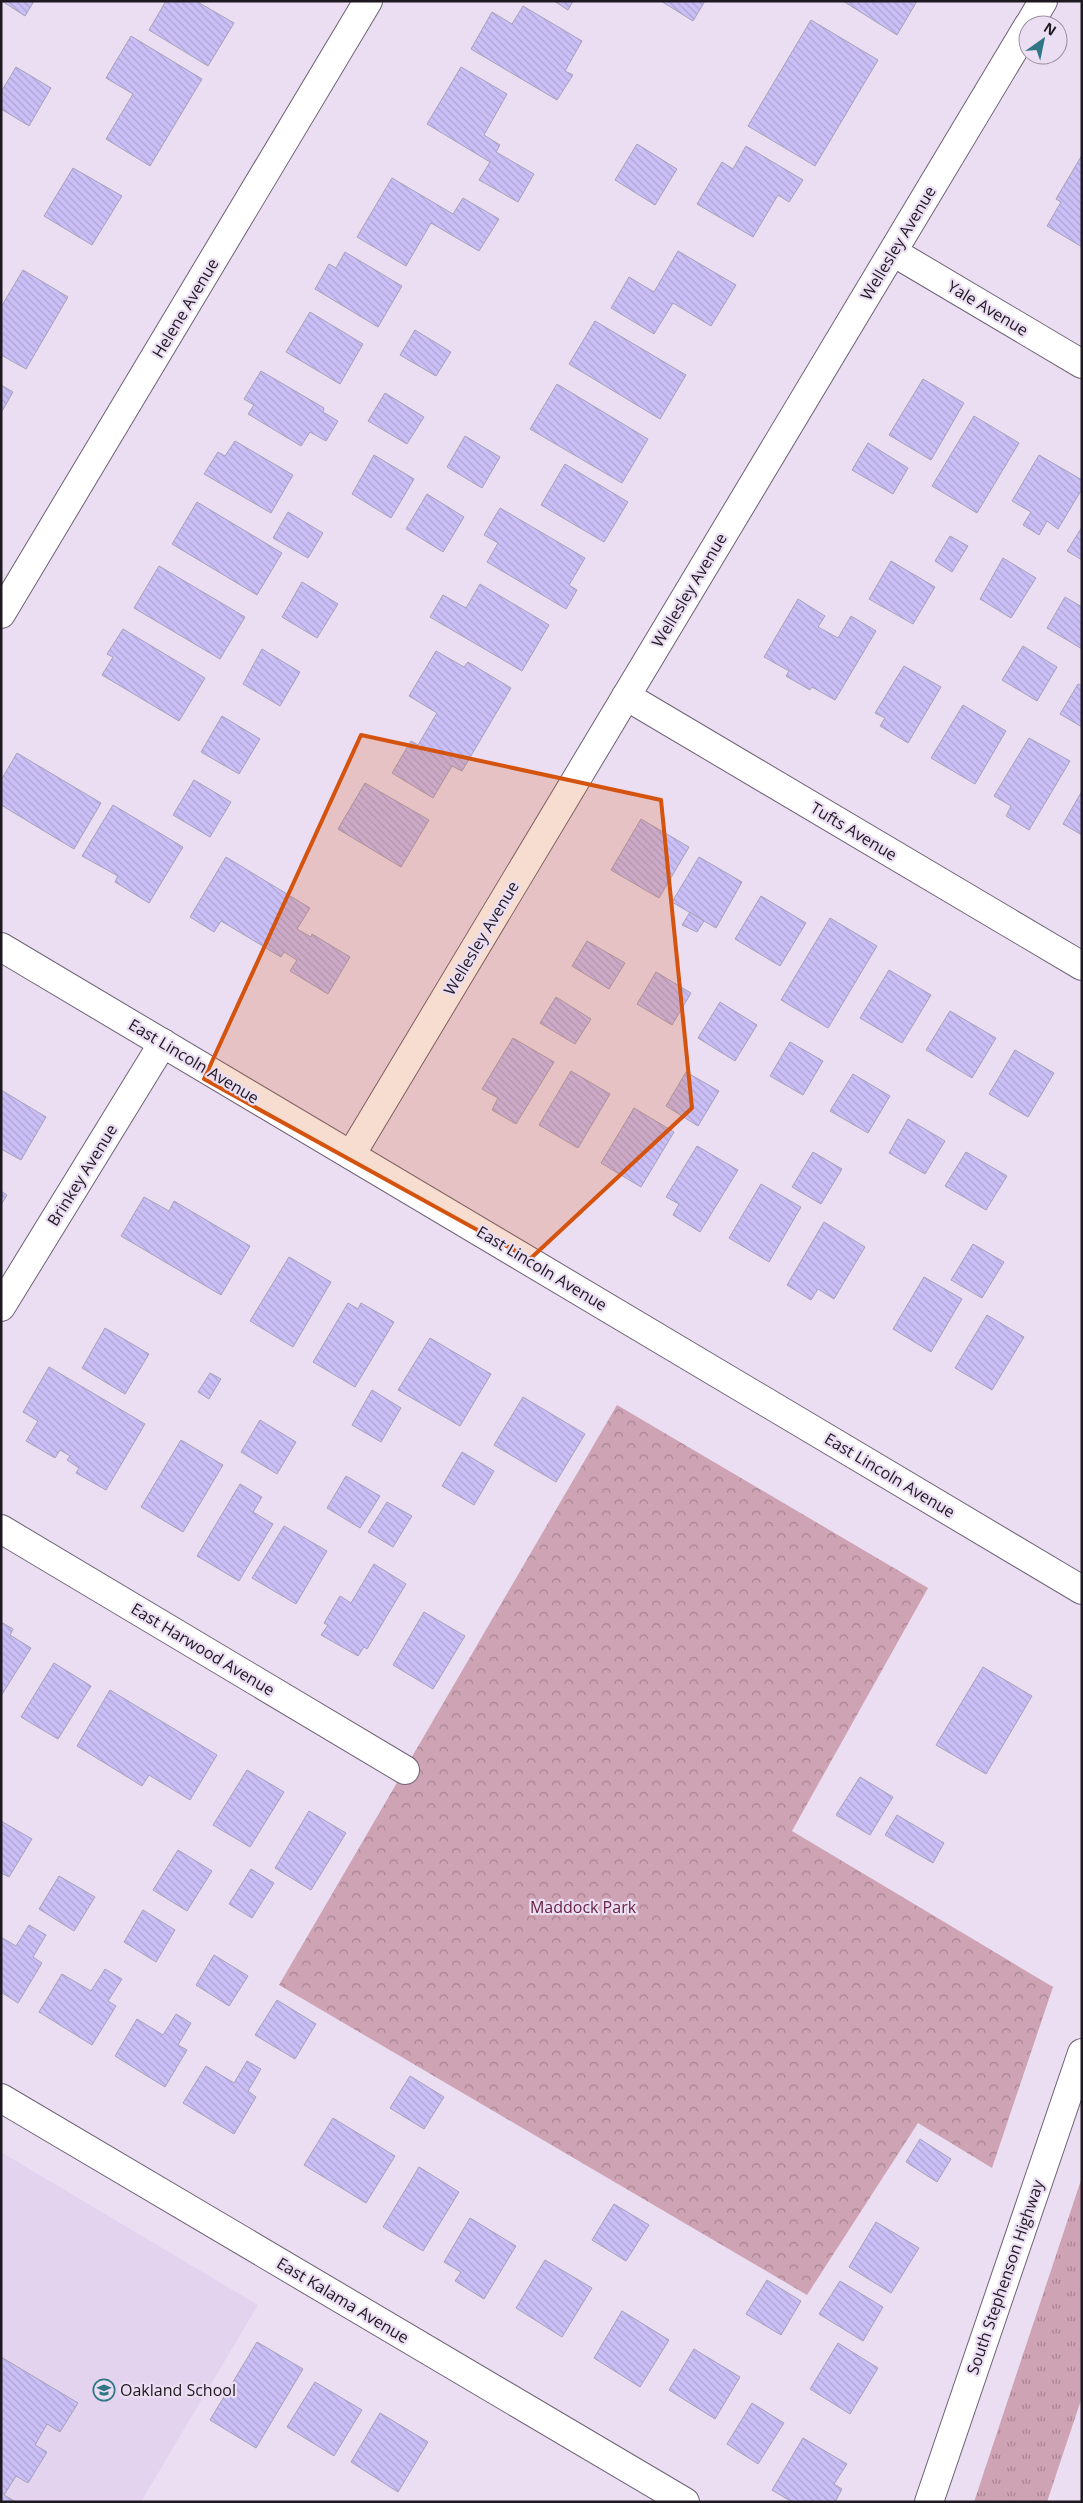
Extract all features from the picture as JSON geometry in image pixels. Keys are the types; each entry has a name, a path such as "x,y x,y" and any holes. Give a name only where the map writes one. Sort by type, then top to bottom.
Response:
{"street":[{"name":"Helene Avenue","path":"1,614 368,1"},
{"name":"Wellesley Avenue","path":"1035,15 1043,1"},
{"name":"Wellesley Avenue","path":"352,1155 1018,43"},
{"name":"Yale Avenue","path":"893,252 1082,364"},
{"name":"Tufts Avenue","path":"626,696 1082,966"},
{"name":"East Lincoln Avenue","path":"1,947 1082,1590"},
{"name":"Brinkey Avenue","path":"1,1307 163,1043"},
{"name":"East Harwood Avenue","path":"1,1529 405,1770"},
{"name":"South Stephenson Highway","path":"929,2502 1082,2053"},
{"name":"East Kalama Avenue","path":"1,2098 685,2502"}],"highlighted area":[{"path":"361,735 661,800 692,1108 530,1259 204,1079"}],"shaded area":[{"name":"Oakland School","path":"1,2152 258,2305 141,2502 1,2502"}],"green space":[{"name":"Maddock Park","path":"617,1405 928,1588 792,1831 1053,1987 992,2168 918,2123 807,2295 279,1985"},
{"path":"1082,2177 1082,2397 1047,2502 974,2502"}],"building":[{"path":"2,1 34,1 25,16"},
{"path":"166,1 196,1 234,23 208,66 149,30"},
{"path":"554,1 573,1 568,10"},
{"path":"661,1 705,1 693,21"},
{"path":"843,1 917,1 897,35"},
{"path":"523,6 582,41 565,71 573,75 557,100 471,49 492,12 512,24"},
{"path":"811,20 878,60 815,166 748,126"},
{"path":"131,36 202,79 150,166 106,139 133,94 106,78"},
{"path":"16,67 51,88 29,126 1,109 1,92"},
{"path":"461,67 507,94 484,135 500,145 496,152 534,174 518,202 479,180 490,162 427,124"},
{"path":"637,144 677,169 655,205 615,180"},
{"path":"746,146 803,180 789,202 778,195 753,237 697,204 722,162 733,169"},
{"path":"1082,155 1082,247 1047,226 1061,202 1056,199"},
{"path":"73,168 122,196 92,245 44,216"},
{"path":"392,178 453,214 463,198 499,219 479,251 431,223 406,266 357,237"},
{"path":"678,251 736,285 711,326 673,303 654,334 611,308 629,277 654,292"},
{"path":"345,252 402,286 378,327 315,289 329,264 336,268"},
{"path":"23,270 68,297 26,369 1,355 1,307"},
{"path":"310,312 363,344 340,384 286,352"},
{"path":"595,321 686,375 660,419 569,364"},
{"path":"415,330 451,352 436,376 400,355"},
{"path":"261,371 324,408 323,412 338,421 326,441 310,432 301,446 248,414 254,405 244,399"},
{"path":"923,379 964,403 931,460 889,435"},
{"path":"557,384 648,439 622,483 530,429"},
{"path":"1,385 13,392 1,413"},
{"path":"385,393 424,417 407,444 368,421"},
{"path":"974,416 1019,443 977,513 932,486"},
{"path":"465,436 500,457 482,488 447,467"},
{"path":"235,441 293,475 271,513 204,474 218,452 225,456"},
{"path":"868,443 908,468 893,494 852,470"},
{"path":"374,455 414,479 391,518 352,494"},
{"path":"1039,455 1082,480 1082,489 1058,529 1047,521 1039,535 1023,525 1031,512 1012,501"},
{"path":"565,464 628,502 604,542 541,505"},
{"path":"427,494 464,517 443,552 406,529"},
{"path":"197,502 282,553 257,595 172,544"},
{"path":"500,508 585,558 569,585 577,590 566,609 487,562 498,543 484,535"},
{"path":"288,512 323,533 308,558 273,538"},
{"path":"1082,527 1082,560 1067,551"},
{"path":"950,536 968,546 952,572 935,561"},
{"path":"1003,558 1036,578 1011,618 980,599"},
{"path":"891,561 935,587 913,624 869,599"},
{"path":"159,566 245,617 220,659 134,608"},
{"path":"302,582 338,604 317,638 282,617"},
{"path":"480,584 549,625 522,671 430,617 443,595 466,608"},
{"path":"1065,597 1082,607 1082,649 1047,628"},
{"path":"798,599 825,616 818,627 838,638 851,616 876,631 835,700 812,687 810,690 786,676 789,671 764,657"},
{"path":"123,629 205,678 179,721 102,675 113,657 107,654"},
{"path":"1023,646 1057,667 1037,701 1002,680"},
{"path":"262,649 300,672 280,706 243,684"},
{"path":"436,651 464,667 468,662 511,688 462,771 452,766 433,798 392,773 411,741 418,745 437,713 409,696"},
{"path":"904,666 941,687 908,743 880,726 885,718 875,713"},
{"path":"1078,684 1082,686 1082,727 1060,714"},
{"path":"963,705 1006,731 975,784 931,758"},
{"path":"222,716 260,739 239,774 201,752"},
{"path":"1029,738 1070,761 1029,830 1006,816 1011,806 994,796"},
{"path":"17,753 101,803 74,849 1,805 1,780"},
{"path":"194,780 231,802 210,837 173,815"},
{"path":"365,783 429,820 401,867 338,829"},
{"path":"1082,791 1082,835 1063,824"},
{"path":"113,805 183,847 149,903 115,882 118,876 82,856"},
{"path":"641,819 689,847 659,898 611,870"},
{"path":"226,857 310,908 297,929 311,937 312,934 350,957 328,994 290,971 297,960 284,952 281,957 221,921 214,932 190,917"},
{"path":"699,857 742,882 716,928 672,902"},
{"path":"761,896 806,923 780,966 735,939"},
{"path":"690,912 704,921 697,932 682,925"},
{"path":"830,918 877,946 828,1028 781,1000"},
{"path":"587,941 625,963 609,989 572,966"},
{"path":"889,970 931,995 902,1043 860,1018"},
{"path":"656,972 691,993 672,1025 637,1004"},
{"path":"556,997 591,1019 575,1044 540,1023"},
{"path":"720,1002 757,1025 735,1061 698,1038"},
{"path":"950,1011 996,1038 972,1078 926,1050"},
{"path":"513,1038 554,1062 516,1124 492,1110 498,1098 482,1089"},
{"path":"790,1042 823,1061 803,1095 770,1076"},
{"path":"1015,1050 1054,1073 1028,1117 989,1094"},
{"path":"571,1071 610,1094 578,1148 539,1125"},
{"path":"686,1072 719,1091 698,1126 666,1106"},
{"path":"853,1074 890,1096 868,1133 830,1111"},
{"path":"1,1090 46,1117 21,1160 1,1149"},
{"path":"634,1108 674,1132 641,1187 601,1163"},
{"path":"908,1119 945,1141 925,1174 889,1153"},
{"path":"697,1146 738,1170 700,1232 673,1215 679,1204 666,1197"},
{"path":"813,1152 842,1169 821,1204 792,1187"},
{"path":"966,1152 1007,1176 986,1210 945,1186"},
{"path":"761,1184 801,1207 769,1262 729,1238"},
{"path":"1,1191 7,1195 1,1205"},
{"path":"144,1197 169,1211 174,1201 250,1246 221,1295 121,1236"},
{"path":"824,1222 865,1247 834,1299 818,1289 811,1300 787,1285"},
{"path":"973,1244 1004,1262 982,1298 951,1280"},
{"path":"289,1257 331,1282 293,1347 250,1321"},
{"path":"924,1277 962,1299 931,1352 893,1329"},
{"path":"348,1303 358,1309 361,1303 394,1322 355,1387 313,1362"},
{"path":"987,1315 1024,1337 992,1390 955,1368"},
{"path":"105,1328 149,1354 125,1394 82,1368"},
{"path":"430,1338 491,1374 460,1426 398,1390"},
{"path":"49,1367 145,1424 106,1490 76,1473 79,1468 67,1460 70,1456 60,1450 55,1458 26,1441 38,1421 23,1412"},
{"path":"210,1373 221,1379 209,1399 198,1392"},
{"path":"372,1390 401,1408 381,1442 352,1425"},
{"path":"523,1397 585,1434 556,1482 494,1445"},
{"path":"260,1420 296,1442 277,1474 241,1452"},
{"path":"181,1440 223,1465 183,1532 141,1507"},
{"path":"462,1452 494,1471 474,1505 442,1486"},
{"path":"346,1476 380,1496 360,1528 327,1508"},
{"path":"240,1484 262,1497 253,1512 273,1524 239,1581 197,1556"},
{"path":"387,1502 412,1516 393,1547 368,1532"},
{"path":"284,1526 327,1551 296,1604 252,1578"},
{"path":"374,1564 406,1584 367,1649 364,1647 358,1656 321,1635 328,1625 324,1623 340,1596 351,1603"},
{"path":"424,1612 465,1636 433,1689 393,1665"},
{"path":"1,1622 13,1629 10,1635 31,1648 1,1696"},
{"path":"54,1663 91,1686 58,1739 21,1717"},
{"path":"983,1667 1032,1696 986,1774 936,1745"},
{"path":"110,1690 217,1755 190,1800 149,1775 142,1786 77,1746"},
{"path":"247,1770 284,1792 250,1847 213,1825"},
{"path":"860,1777 893,1797 870,1835 836,1815"},
{"path":"309,1811 346,1833 311,1890 275,1868"},
{"path":"897,1815 944,1843 933,1863 885,1835"},
{"path":"1,1821 32,1839 9,1877 1,1873"},
{"path":"178,1850 212,1871 187,1911 153,1890"},
{"path":"251,1869 274,1883 252,1918 229,1904"},
{"path":"59,1876 95,1897 74,1931 39,1909"},
{"path":"143,1910 175,1930 156,1962 124,1942"},
{"path":"29,1925 46,1935 33,1957 42,1963 18,2003 1,1992 1,1937 16,1946"},
{"path":"214,1955 248,1976 229,2006 196,1985"},
{"path":"105,1969 122,1979 108,2001 116,2006 92,2045 39,2012 62,1974 91,1991"},
{"path":"277,2000 316,2024 295,2059 255,2035"},
{"path":"176,2014 191,2023 178,2045 187,2050 165,2087 115,2056 137,2019 163,2035"},
{"path":"247,2061 261,2069 248,2091 256,2097 234,2134 183,2103 206,2066 234,2083"},
{"path":"410,2076 444,2097 424,2129 390,2108"},
{"path":"333,2118 395,2156 366,2203 304,2165"},
{"path":"920,2139 951,2159 937,2182 906,2162"},
{"path":"419,2167 459,2192 423,2251 383,2227"},
{"path":"614,2204 649,2225 626,2261 592,2240"},
{"path":"470,2218 516,2246 484,2299 455,2281 461,2272 444,2262"},
{"path":"876,2222 919,2248 891,2293 849,2267"},
{"path":"545,2260 592,2288 562,2337 516,2308"},
{"path":"767,2280 801,2301 781,2335 746,2314"},
{"path":"840,2281 883,2307 863,2341 819,2314"},
{"path":"622,2311 669,2340 640,2387 594,2358"},
{"path":"257,2342 303,2369 256,2448 210,2420"},
{"path":"838,2343 878,2368 850,2414 810,2389"},
{"path":"694,2349 740,2377 715,2419 669,2390"},
{"path":"1,2357 78,2403 60,2432 47,2424 35,2445 47,2452 28,2483 16,2476 4,2495 16,2502 1,2502"},
{"path":"315,2382 362,2410 334,2456 287,2427"},
{"path":"752,2403 784,2423 758,2464 727,2444"},
{"path":"380,2413 428,2442 398,2492 351,2462"},
{"path":"803,2438 847,2464 834,2484 842,2489 835,2502 792,2502 772,2490"}],"place":[{"name":"Oakland School","path":"104,2390"}]}
